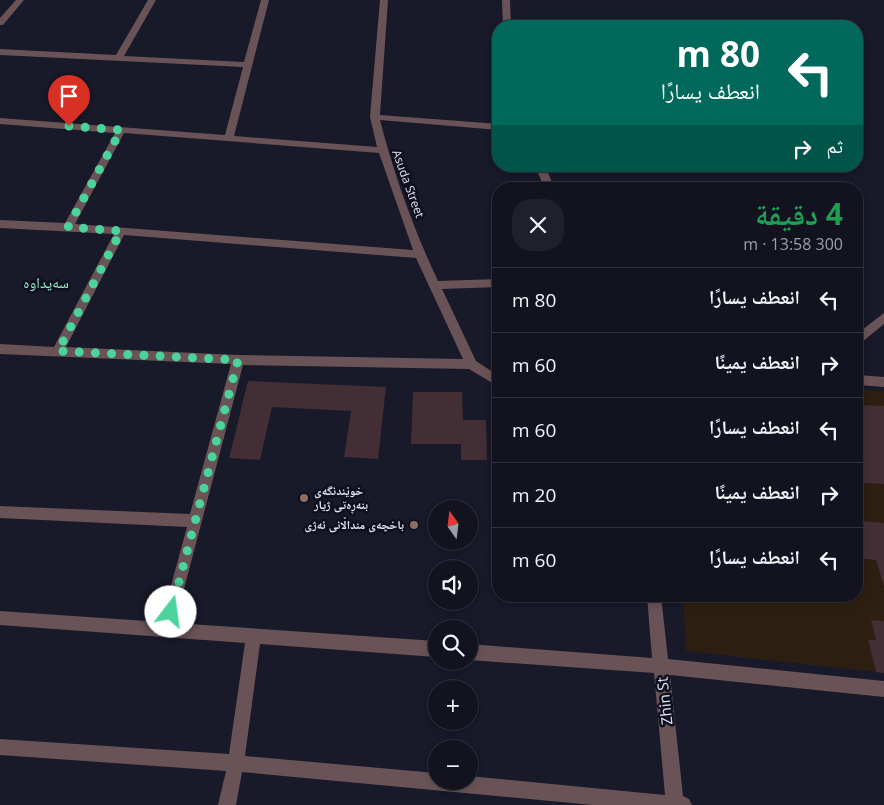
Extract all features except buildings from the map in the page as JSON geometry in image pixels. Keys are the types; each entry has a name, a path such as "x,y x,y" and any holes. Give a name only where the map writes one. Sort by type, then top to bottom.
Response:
{"street":[{"path":"0,22 20,0"},
{"path":"118,59 152,0"},
{"path":"229,138 265,0"},
{"name":"Asuda Street","path":"384,0 375,117 382,150 420,254 471,364"},
{"path":"506,0 507,20"},
{"path":"0,52 248,65"},
{"path":"375,117 492,126"},
{"path":"0,121 382,150"},
{"path":"68,227 121,130"},
{"path":"0,224 68,227 420,254"},
{"path":"58,351 121,231"},
{"path":"434,285 492,283"},
{"path":"863,335 884,317"},
{"path":"0,348 238,360 471,364 492,378"},
{"path":"166,630 238,360"},
{"path":"863,380 884,382"},
{"path":"0,512 195,521"},
{"name":"Zhin St","path":"655,602 675,805"},
{"path":"0,618 428,648"},
{"path":"227,805 236,762 254,635"},
{"path":"478,653 661,666 884,689"},
{"path":"0,747 236,762 683,805"}],"shaded area":[{"path":"863,389 884,391 884,673 686,651 683,602 863,602"}],"place":[{"name":"خوێندنگەی بنەڕەتی ژیار","path":"304,498"},
{"name":"باخچەی منداڵانی ئەژی","path":"414,525"}],"district":[{"name":"سەیداوە","path":"46,283"}],"route":[{"path":"69,126 121,130 68,227 121,231 58,351 238,360 171,612"}]}
